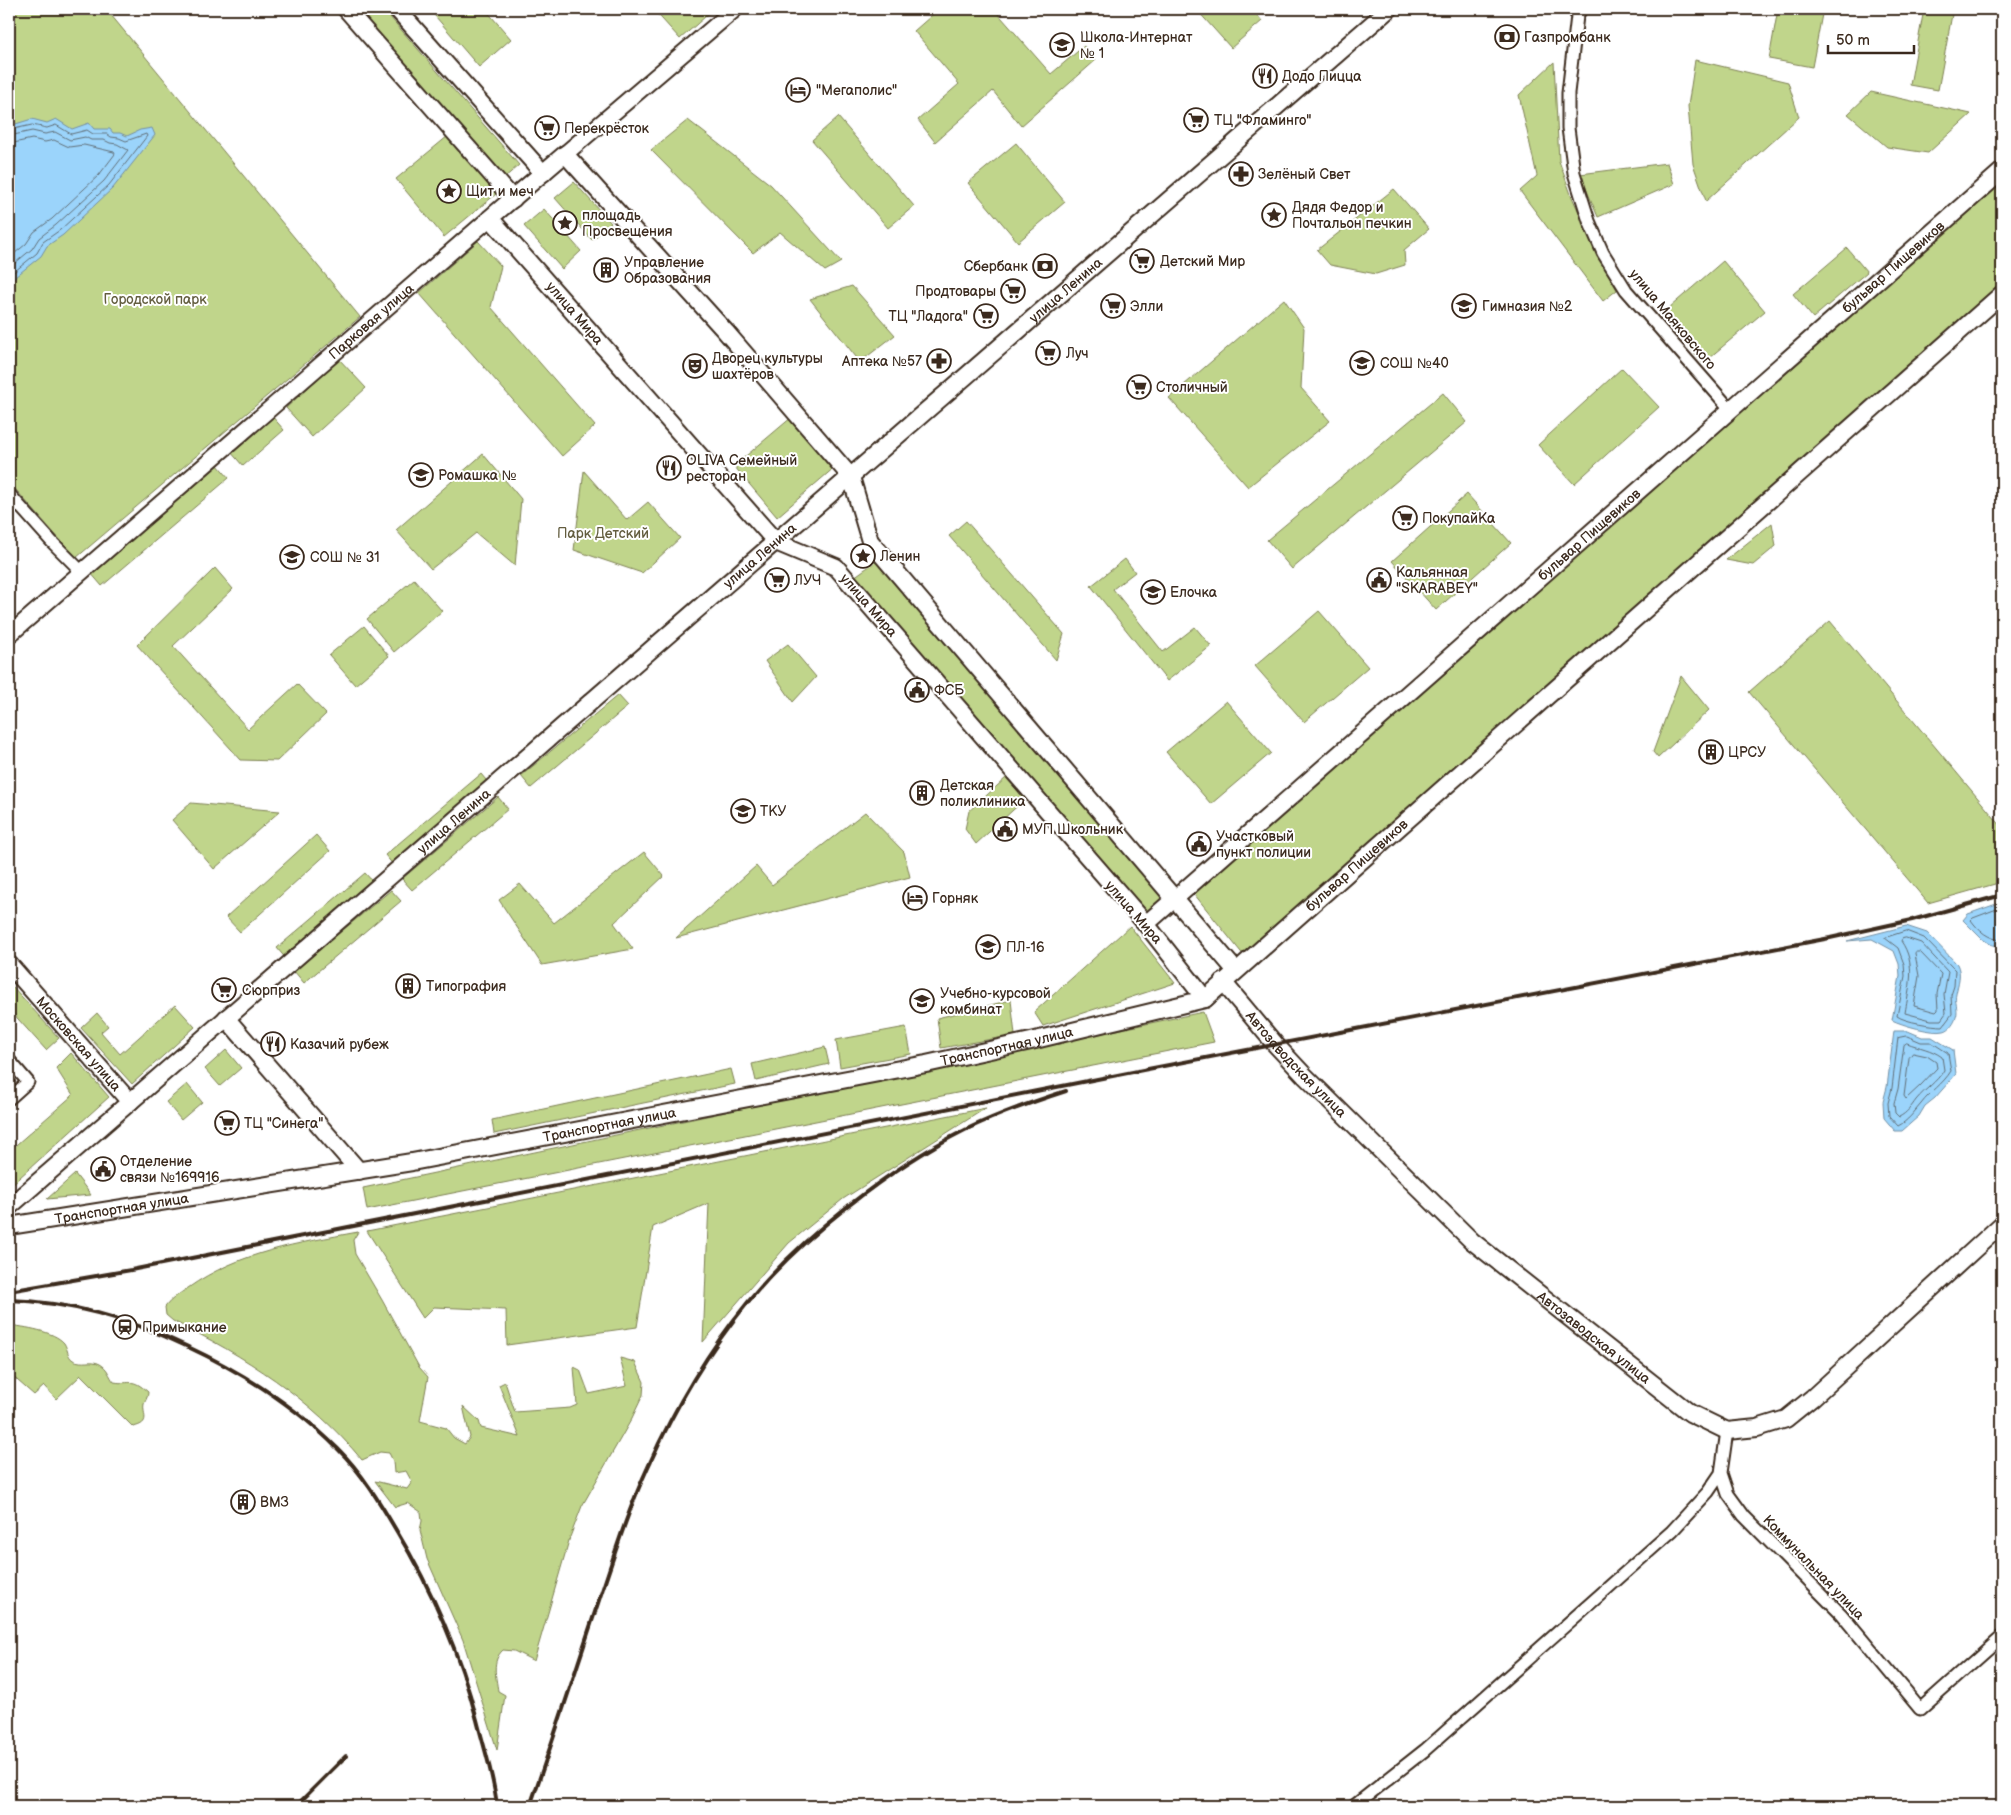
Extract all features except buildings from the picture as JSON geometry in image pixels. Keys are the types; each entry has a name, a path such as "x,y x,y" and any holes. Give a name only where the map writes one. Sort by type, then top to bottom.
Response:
{"main road":[{"path":"346,9 513,199"},
{"path":"397,9 543,173"},
{"name":"улица Ленина","path":"9,1207 1389,9"},
{"path":"566,154 726,332 851,477 870,541 1236,970"},
{"name":"Парковая улица","path":"490,218 566,154"},
{"name":"бульвар Пищевиков","path":"1146,924 2002,171"},
{"name":"улица Мира","path":"490,218 776,542 836,567 1146,924 1205,999"},
{"name":"бульвар Пищевиков","path":"1205,999 2002,294"},
{"name":"Московская улица","path":"9,964 130,1102"},
{"name":"Автозаводская улица","path":"1224,982 1275,1044 1304,1075 1472,1241 1690,1413 1728,1431"},
{"name":"Транспортная улица","path":"9,1226 359,1170 926,1064 1205,999"},
{"path":"226,1018 359,1170"},
{"path":"1728,1431 1757,1428 1786,1420 2002,1224"}],"street":[{"name":"Парковая улица","path":"566,154 735,9"},
{"name":"улица Маяковского","path":"1581,9 1577,16 1570,84 1568,128 1574,172 1589,221 1603,253 1626,290 1731,410"},
{"name":"Парковая улица","path":"9,635 490,218"},
{"path":"9,494 82,572"},
{"path":"9,1060 28,1082 9,1099"},
{"path":"1354,1806 1425,1750 1672,1531 1708,1492 1721,1474 1728,1431"},
{"name":"Коммунальная улица","path":"1721,1474 1728,1494 1744,1516 1841,1614 1920,1709 2002,1636"}],"green space":[{"name":"Городской парк","path":"9,9 106,9 360,317 76,558 9,482"},
{"path":"356,9 383,9 519,165 503,179"},
{"path":"429,9 485,9 511,39 479,67"},
{"path":"653,9 714,9 680,39"},
{"path":"939,9 994,9 1051,74 1084,46 1096,60 1021,126 993,91 935,142 918,120 959,84 914,31"},
{"path":"1196,9 1252,9 1262,21 1231,48"},
{"path":"1778,9 1823,9 1812,67 1769,59"},
{"path":"1924,9 1953,9 1938,90 1910,85"},
{"path":"1695,60 1788,82 1799,117 1706,201 1693,164 1688,106"},
{"path":"1554,62 1559,161 1572,197 1602,263 1617,290 1603,301 1520,191 1537,176 1519,95"},
{"path":"1871,92 1971,114 1928,153 1887,147 1848,114"},
{"path":"838,117 914,206 888,228 812,140"},
{"path":"688,120 771,185 841,262 825,271 780,232 753,253 651,150"},
{"path":"448,136 496,194 444,237 396,179"},
{"path":"1016,143 1065,202 1018,242 968,183"},
{"path":"1667,163 1674,184 1598,217 1580,174"},
{"path":"2002,179 2002,284 1245,957 1190,889"},
{"path":"574,182 611,223 592,240 555,198"},
{"path":"1394,189 1429,229 1404,250 1405,265 1376,274 1330,265 1317,250"},
{"path":"544,209 581,251 562,269 524,226"},
{"path":"478,241 501,266 491,307 595,426 562,456 419,293"},
{"path":"1847,248 1867,272 1813,318 1793,294"},
{"path":"1723,261 1765,311 1703,363 1662,314"},
{"path":"852,286 895,335 860,362 810,299"},
{"path":"1284,299 1304,328 1301,388 1330,421 1248,487 1169,398"},
{"path":"339,359 366,388 312,437 286,408"},
{"path":"1622,368 1659,407 1574,484 1538,445"},
{"path":"1443,393 1467,422 1292,569 1267,540"},
{"path":"271,415 284,430 243,466 230,451"},
{"path":"792,417 835,467 777,517 734,466"},
{"path":"483,454 521,499 515,566 476,533 431,569 396,530"},
{"path":"217,464 229,478 102,586 90,572"},
{"name":"Парк Детский","path":"584,471 627,520 648,502 680,538 642,573 574,550"},
{"path":"1467,494 1511,543 1436,610 1392,561"},
{"path":"966,521 1064,634 1056,660 949,536"},
{"path":"1772,523 1776,546 1753,565 1726,560"},
{"path":"1125,559 1135,572 1113,589 1163,652 1195,627 1211,646 1167,681 1091,586"},
{"path":"878,560 1165,897 1145,915 854,577"},
{"path":"215,568 233,589 173,646 248,729 297,684 326,714 277,761 241,760 137,645"},
{"path":"414,579 442,611 394,652 367,619"},
{"path":"1319,611 1368,667 1304,722 1255,666"},
{"path":"1830,621 2002,827 2002,882 1928,903 1749,692"},
{"path":"364,626 389,656 355,685 329,655"},
{"path":"788,644 816,677 793,702 765,661"},
{"path":"1681,676 1709,710 1658,758 1653,752"},
{"path":"618,695 628,706 531,788 521,776"},
{"path":"1226,701 1271,753 1211,804 1166,752"},
{"path":"481,774 491,786 395,867 385,855"},
{"path":"1006,778 1025,799 976,844 965,829 969,811"},
{"path":"498,797 508,809 412,890 402,879"},
{"path":"191,803 280,811 214,869 172,820"},
{"path":"865,812 904,852 910,877 676,938 756,866 772,885"},
{"path":"316,835 330,851 240,932 226,917"},
{"path":"644,852 664,876 614,923 633,949 542,965 499,900 520,884 554,923"},
{"path":"365,873 374,883 287,960 277,948"},
{"path":"391,890 401,901 304,983 294,971"},
{"path":"1130,926 1175,983 1043,1026 1034,1012"},
{"path":"12,986 59,1038 46,1050 9,1009 9,989"},
{"path":"1011,1000 1015,1035 941,1048 937,1018"},
{"path":"175,1005 195,1027 132,1084 81,1028 97,1013 108,1026 101,1032 120,1054"},
{"path":"1203,1012 1214,1042 367,1210 363,1188"},
{"path":"906,1027 911,1054 840,1067 836,1040"},
{"path":"825,1047 829,1064 756,1081 752,1064"},
{"path":"226,1050 241,1068 220,1086 205,1069"},
{"path":"71,1053 109,1097 9,1187 9,1151 73,1095 56,1068"},
{"path":"731,1069 735,1084 494,1134 492,1120"},
{"path":"187,1084 202,1102 181,1120 166,1102"},
{"path":"986,1108 843,1199 789,1243 703,1342 709,1203 653,1227 637,1327 507,1345 506,1310 434,1307 423,1318 367,1231"},
{"path":"75,1174 91,1195 47,1199"},
{"path":"358,1232 353,1240 355,1254 419,1367 428,1377 420,1421 446,1428 454,1438 465,1444 470,1437 463,1406 479,1421 481,1428 520,1437 499,1385 505,1382 515,1412 570,1408 577,1405 574,1367 580,1370 589,1394 627,1386 620,1358 635,1362 644,1382 643,1395 631,1420 582,1506 570,1537 534,1661 514,1651 503,1650 497,1659 495,1669 498,1691 505,1695 497,1750 463,1640 427,1559 420,1530 421,1512 408,1503 395,1507 375,1481 407,1489 412,1482 406,1471 394,1473 393,1461 389,1453 380,1452 362,1460 321,1417 275,1380 225,1348 173,1321 166,1315 165,1307 170,1301 207,1276 227,1266 248,1257 291,1245"},
{"path":"9,1325 38,1330 53,1335 64,1343 73,1360 100,1364 114,1382 131,1382 142,1387 148,1392 144,1404 144,1421 133,1427 81,1375 56,1399 44,1386 34,1395 9,1373"}],"water":[{"path":"32,119 47,123 56,119 72,129 89,123 94,129 110,129 113,133 127,136 140,130 152,128 155,135 113,188 63,235 47,246 41,256 10,281 9,126"},
{"path":"2002,902 2002,946 1992,945 1982,939 1963,920 1968,914"},
{"path":"1906,926 1927,933 1957,964 1959,979 1956,997 1957,1014 1953,1023 1946,1030 1939,1032 1925,1030 1892,1020 1900,976 1899,964 1894,951 1872,939 1847,941"},
{"path":"1894,1031 1908,1031 1922,1037 1932,1037 1953,1050 1956,1074 1935,1098 1925,1106 1919,1116 1902,1131 1895,1131 1884,1118 1883,1102 1887,1087"}],"railway":[{"path":"9,1291 131,1270 1148,1069 1830,938 1912,920 2002,895"},
{"path":"530,1806 616,1550 641,1483 658,1445 681,1402 706,1360 733,1321 793,1253 848,1206 907,1163 965,1130 1015,1109 1066,1091"},
{"path":"9,1300 32,1301 77,1308 122,1320 165,1336 247,1378 304,1418 347,1458 383,1508 422,1576 444,1622 470,1695 491,1773 497,1806"},
{"path":"296,1806 346,1756"}],"place":[{"name":"Газпромбанк","path":"1507,37"},
{"name":"Школа-Интернат № 1","path":"1062,45"},
{"name":"Додо Пицца","path":"1265,76"},
{"name":"\"Мегаполис\"","path":"798,90"},
{"name":"ТЦ \"Фламинго\"","path":"1196,120"},
{"name":"Перекрёсток","path":"547,128"},
{"name":"Зелёный Свет","path":"1241,174"},
{"name":"Щит и меч","path":"449,191"},
{"name":"Дядя Федор и Почтальон печкин","path":"1274,215"},
{"name":"площадь Просвещения","path":"565,223"},
{"name":"Детский Мир","path":"1142,261"},
{"name":"Сбербанк","path":"1045,266"},
{"name":"Управление Образования","path":"606,270"},
{"name":"Продтовары","path":"1013,291"},
{"name":"Элли","path":"1113,306"},
{"name":"Гимназия №2","path":"1464,306"},
{"name":"ТЦ \"Ладога\"","path":"986,316"},
{"name":"Луч","path":"1048,353"},
{"name":"Аптека №57","path":"939,361"},
{"name":"СОШ №40","path":"1362,363"},
{"name":"Дворец культуры шахтёров","path":"695,366"},
{"name":"Столичный","path":"1139,387"},
{"name":"OLIVA Семейный ресторан","path":"669,468"},
{"name":"Ромашка №","path":"421,475"},
{"name":"ПокупайКа","path":"1405,518"},
{"name":"Ленин","path":"863,556"},
{"name":"СОШ № 31","path":"292,557"},
{"name":"ЛУЧ","path":"777,580"},
{"name":"Кальянная \"SKARABEY\"","path":"1379,580"},
{"name":"Елочка","path":"1153,592"},
{"name":"ФСБ","path":"917,690"},
{"name":"ЦРСУ","path":"1711,752"},
{"name":"Детская поликлиника","path":"922,793"},
{"name":"ТКУ","path":"743,811"},
{"name":"МУП Школьник","path":"1005,829"},
{"name":"Участковый пункт полиции","path":"1199,844"},
{"name":"Горняк","path":"915,898"},
{"name":"ПЛ-16","path":"988,947"},
{"name":"Типография","path":"408,986"},
{"name":"Сюрприз","path":"224,990"},
{"name":"Учебно-курсовой комбинат","path":"922,1001"},
{"name":"Казачий рубеж","path":"273,1044"},
{"name":"ТЦ \"Синега\"","path":"227,1123"},
{"name":"Отделение связи №169916","path":"103,1169"},
{"name":"Примыкание","path":"125,1327"},
{"name":"ВМЗ","path":"243,1502"}]}
